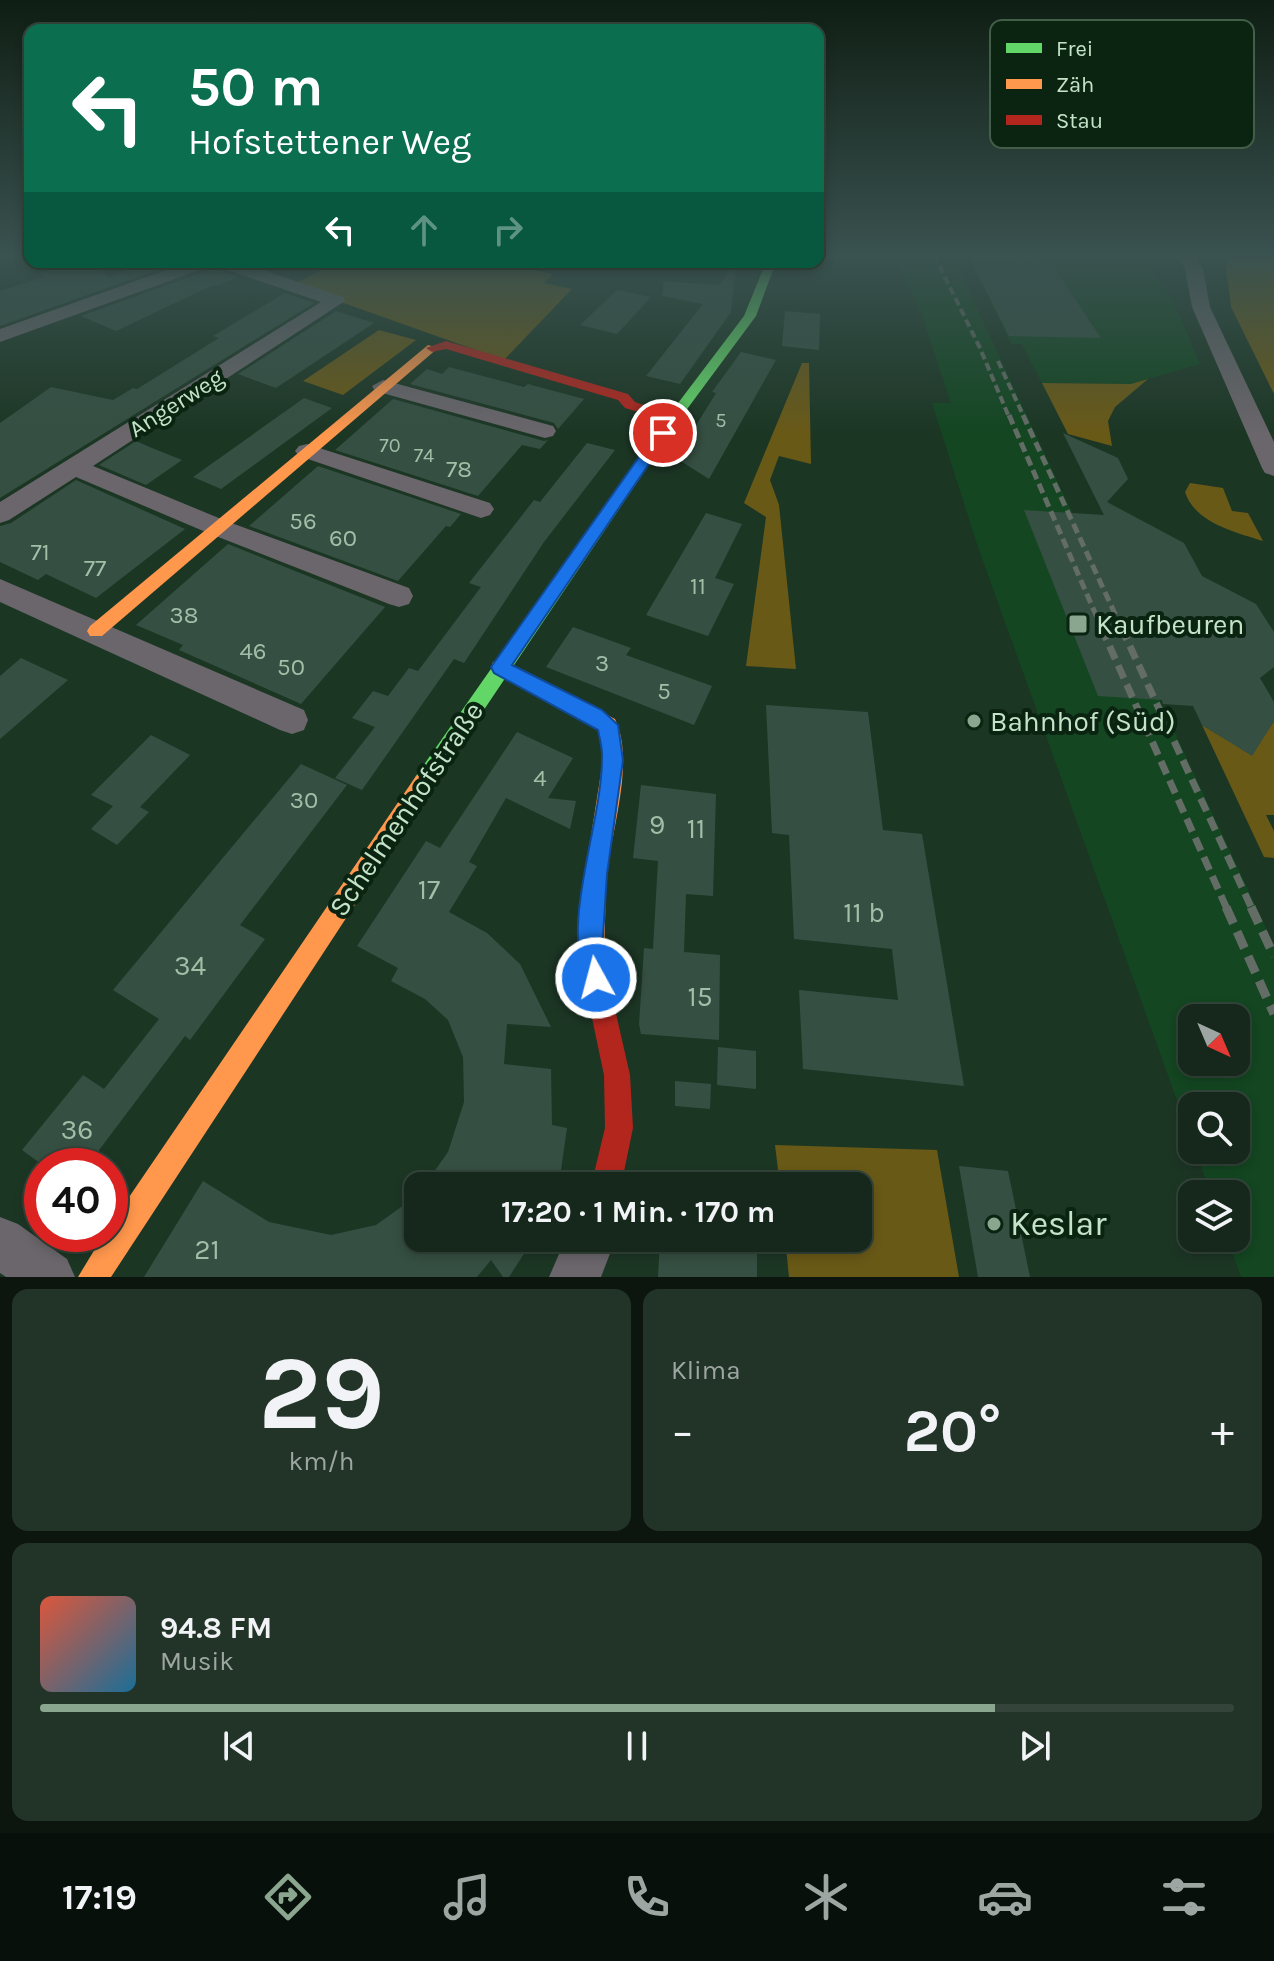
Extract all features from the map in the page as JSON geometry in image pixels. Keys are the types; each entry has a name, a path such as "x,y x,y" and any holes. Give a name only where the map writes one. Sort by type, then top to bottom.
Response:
{"street":[{"path":"0,336 59,315"},
{"name":"Angerweg","path":"0,514 315,315"},
{"name":"Schelmenhofstraße","path":"93,1277 500,667 674,418 751,315"},
{"path":"1204,315 1274,468"},
{"path":"96,631 430,348 446,345 623,397 630,405 674,418"},
{"path":"383,386 545,431"},
{"path":"307,451 481,509"},
{"path":"74,467 217,527 399,596"},
{"path":"0,590 292,720"},
{"path":"500,667 608,725 613,760 596,874 590,952 617,1075 619,1128 609,1172"},
{"path":"0,1242 49,1277"},
{"path":"575,1277 585,1252"}],"shaded area":[{"path":"376,315 547,315 504,360"},
{"path":"922,315 980,315 1274,945 1274,1277 1241,1277 1232,1252 1250,1252 1250,1180 1206,1180 1200,1164 1250,1164 1250,1092 1178,1092 1178,1103 978,547 932,403 951,403"},
{"path":"997,315 1179,315 1200,364 1131,384 1042,383 1022,344 1011,344"},
{"path":"1235,315 1274,315 1274,394"},
{"path":"379,330 416,340 343,395 303,381"},
{"path":"802,363 809,363 811,464 779,456 770,480 779,505 796,669 746,666 766,517 744,503"},
{"path":"1148,379 1115,407 1108,421 1112,446 1068,434 1042,383 1131,384"},
{"path":"1190,483 1223,488 1232,511 1248,513 1263,541 1207,519 1190,503 1185,492"},
{"path":"1274,721 1274,815 1266,815 1274,831 1274,858 1264,857 1202,725 1252,755"},
{"path":"775,1145 937,1150 959,1277 789,1277 786,1252 872,1252 872,1172 778,1172"}],"building":[{"path":"0,315 32,315 0,326"},
{"path":"85,315 151,315 116,331 81,316"},
{"path":"249,315 295,315 0,498 0,423 51,387 113,400 133,388 137,389 219,338 213,336"},
{"path":"330,315 347,315 374,323 276,388 238,374"},
{"path":"591,315 635,315 617,334 580,325"},
{"path":"695,315 729,315 680,384 646,376"},
{"path":"785,315 820,315 819,350 782,346"},
{"path":"998,315 1085,315 1101,338 1009,336"},
{"path":"741,352 776,360 709,479 679,460 697,433 692,432 716,393 712,392"},
{"path":"449,367 584,399 558,429 554,423 410,384 427,369 442,374"},
{"path":"304,398 332,408 221,489 193,477"},
{"path":"393,399 548,440 540,449 522,445 478,496 335,450"},
{"path":"1063,433 1118,458 1128,479 1107,502 1184,543 1202,576 1256,604 1274,632 1274,667 1260,678 1274,702 1274,721 1252,756 1202,725 1193,706 1163,704 1162,700 1098,696 1024,510 1104,515"},
{"path":"136,441 182,460 146,485 99,465"},
{"path":"587,443 615,450 544,542 464,663 454,659 362,790 335,778 375,727 352,718 373,691 388,696 409,668 418,671 481,587 469,583 534,500 540,502"},
{"path":"318,466 461,514 450,527 446,526 398,581 249,526"},
{"path":"76,480 185,529 96,598 46,574 38,580 0,562 0,526 11,523"},
{"path":"706,513 742,524 715,578 734,584 708,636 646,615"},
{"path":"228,544 385,607 301,704 179,650 183,645 136,625"},
{"path":"573,627 631,648 626,655 712,686 694,725 546,667"},
{"path":"21,658 68,680 0,739 0,676"},
{"path":"766,705 868,712 883,830 922,834 964,1086 803,1069 799,990 898,1000 892,949 794,939 789,835 772,833"},
{"path":"517,732 573,758 548,798 576,801 570,829 506,798 469,862 477,866 449,912 487,933 520,964 551,1027 507,1024 504,1064 551,1069 552,1125 567,1128 560,1172 434,1172 448,1152 464,1102 463,1057 448,1020 425,999 391,981 398,968 357,946 426,841 440,848"},
{"path":"151,735 190,755 140,807 149,812 117,845 91,829 113,806 91,795"},
{"path":"301,764 347,785 240,925 265,939 190,1040 185,1036 101,1148 24,1148 24,1151 22,1150 83,1075 104,1089 159,1019 113,990"},
{"path":"641,785 716,794 713,896 686,894 684,952 720,955 719,1040 641,1034 644,948 653,949 658,861 633,858"},
{"path":"718,1047 756,1051 756,1089 717,1085"},
{"path":"675,1081 711,1084 710,1109 675,1106"},
{"name":"Keslar","path":"959,1166 1008,1171 1030,1277 978,1277"},
{"path":"203,1181 269,1222 331,1235 376,1225 404,1205 404,1252 525,1252 509,1277 503,1277 491,1260 477,1277 144,1277"},
{"path":"659,1252 757,1252 757,1277 658,1277"}],"railway":[{"path":"963,315 1009,417"},
{"path":"998,361 1024,417"},
{"path":"1009,415 1102,629"},
{"path":"1023,415 1122,629"},
{"path":"1101,627 1227,909"},
{"path":"1121,627 1252,909"},
{"path":"1226,907 1274,1014"},
{"path":"1251,907 1274,956"}],"traffic: fast":[{"path":"423,783 674,418 751,315"}],"traffic: slow":[{"path":"96,631 432,348"},
{"path":"500,667 608,725 613,760 596,874 592,961"},
{"path":"93,1277 423,783"}],"traffic: jam":[{"path":"432,348 446,345 623,397 630,405 674,418"},
{"path":"592,961 617,1075 619,1128 609,1172"}],"place":[{"name":"Kaufbeuren","path":"1078,624"},
{"name":"Bahnhof (Süd)","path":"974,721"},
{"name":"Keslar","path":"994,1224"}],"route":[{"path":"596,978 590,952 596,874 613,760 608,725 500,667 663,433"}]}
